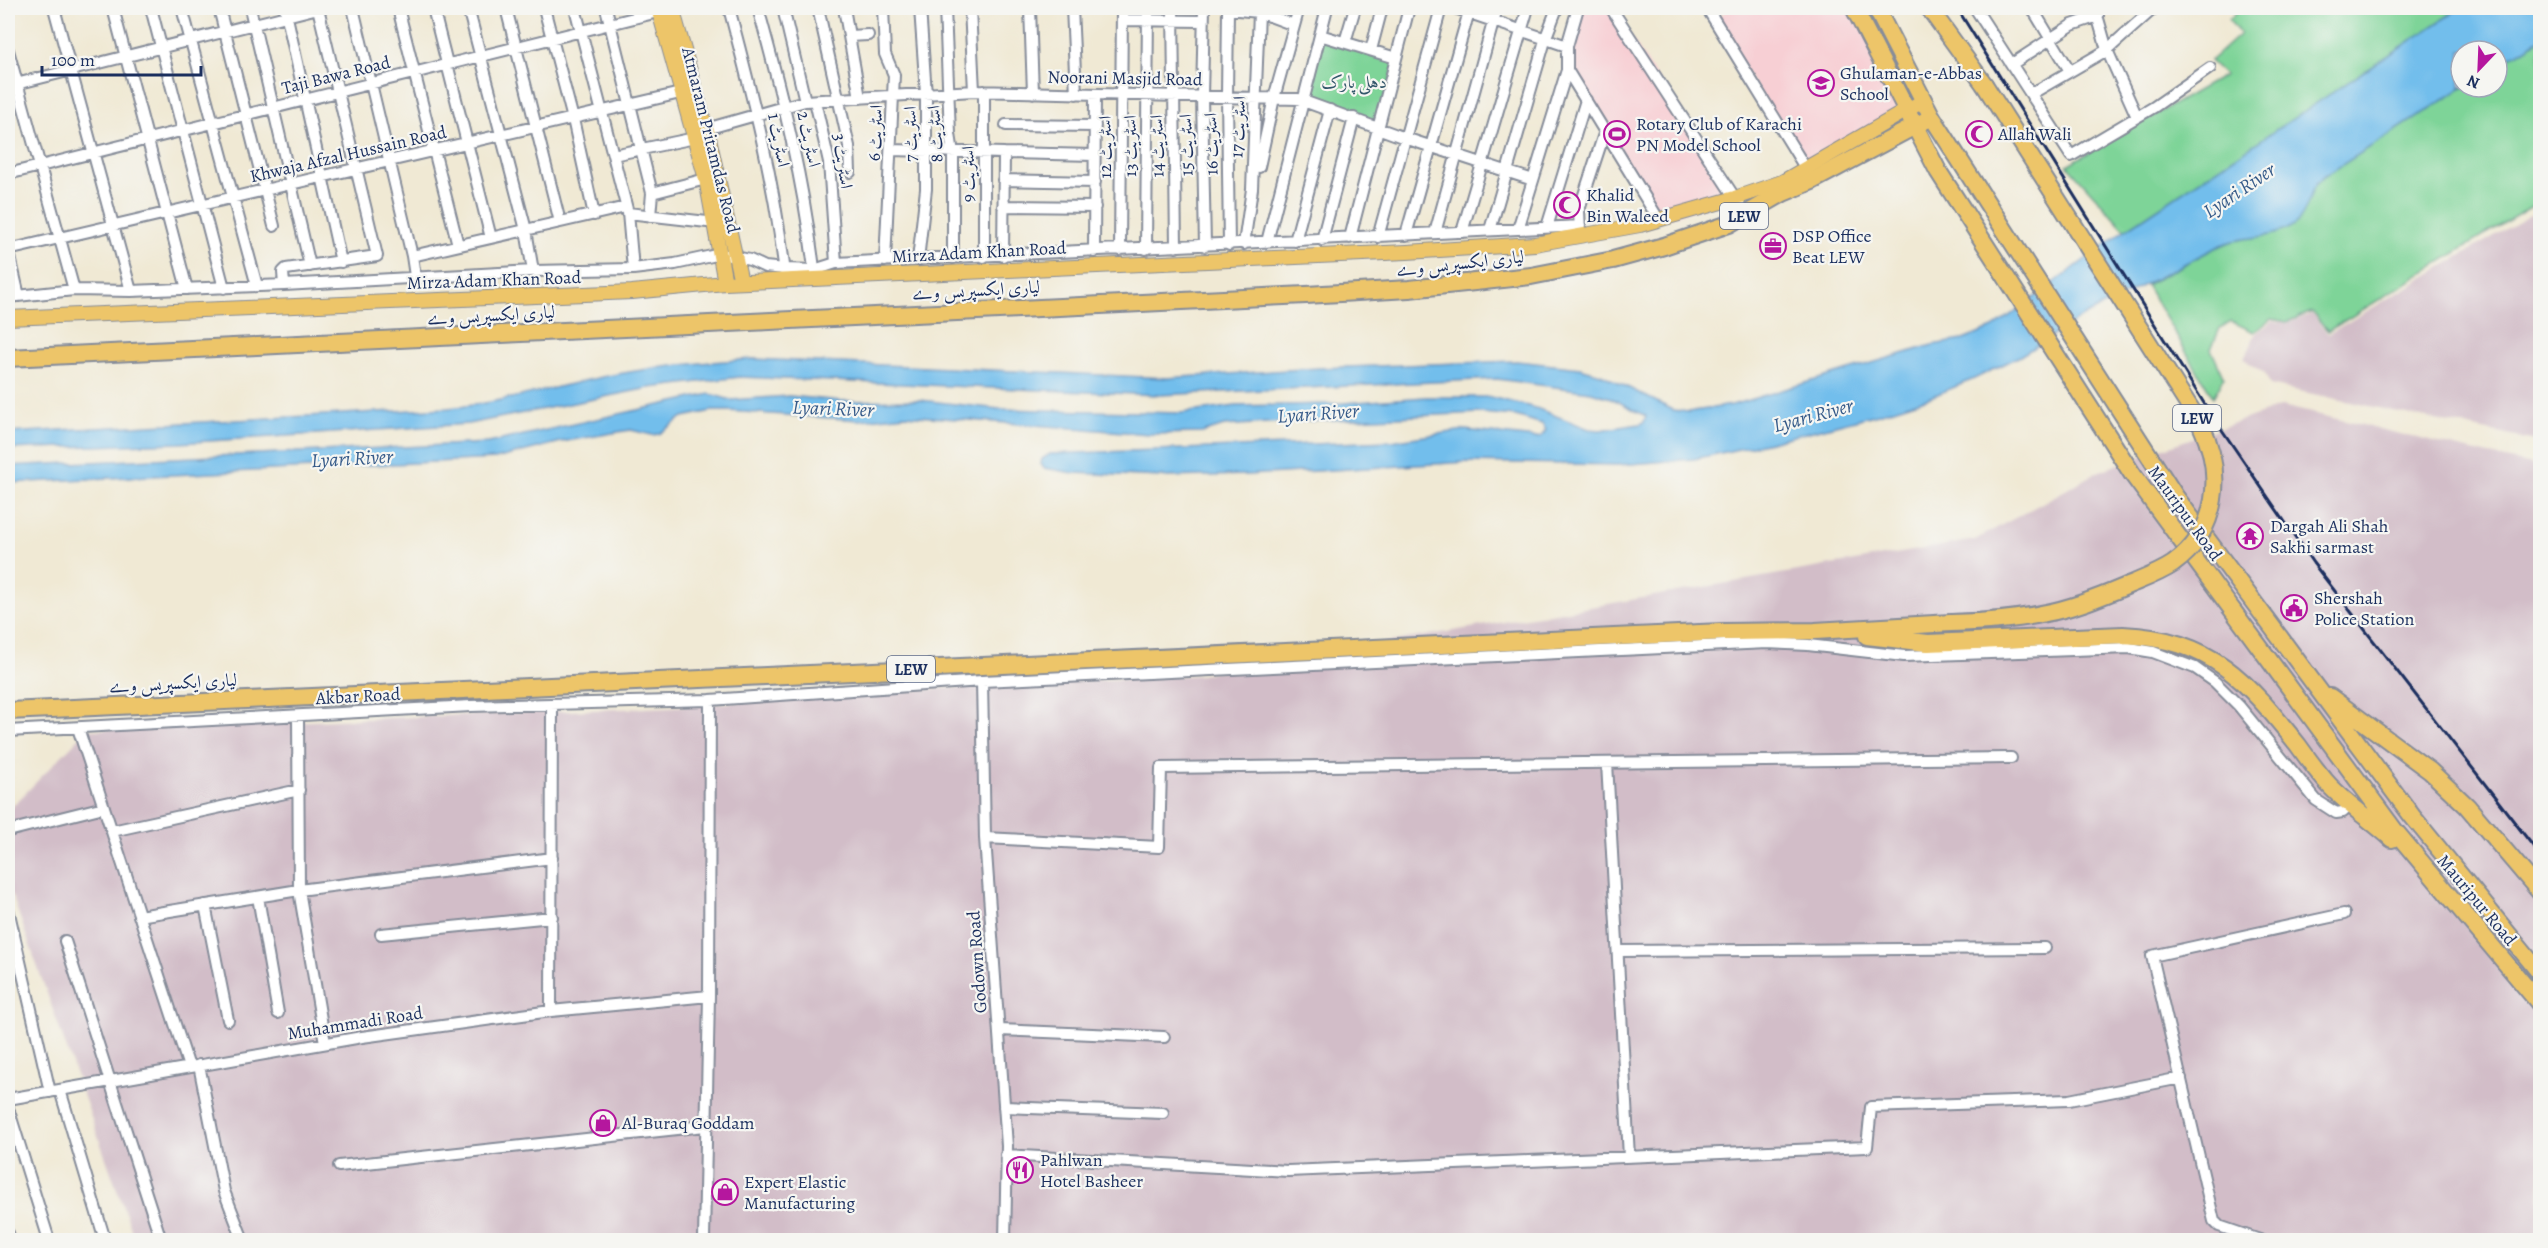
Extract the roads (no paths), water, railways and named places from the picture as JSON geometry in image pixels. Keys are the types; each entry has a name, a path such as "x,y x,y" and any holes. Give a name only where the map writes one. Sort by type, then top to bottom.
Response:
{"highway":[{"name":"Mauripur Road","path":"1854,8 1938,171 2133,475 2420,863 2541,1004"},
{"name":"Mauripur Road","path":"1876,8 1932,117 2175,496 2412,816 2541,972"},
{"name":"LEW","path":"1815,631 1999,621 2075,606 2160,572 2187,551 2198,538 2206,523 2215,490 2214,457 2201,425 1984,84 1929,8"},
{"name":"لیاری ایکسپریس وے","path":"8,358 1409,289 1512,278 1595,264 1688,240 1729,224 1783,193 1812,181 1911,119 1932,117"},
{"name":"لیاری ایکسپریس وے","path":"8,711 1721,632 1815,631"},
{"name":"LEW","path":"1815,631 1929,643 2123,635 2151,636 2174,641 2201,652 2225,666 2249,686 2329,785 2420,863"},
{"path":"2315,686 2430,771 2467,806 2541,892"}],"main road":[{"name":"Atmaram Pritamdas Road","path":"666,9 736,257 741,282"},
{"name":"Mirza Adam Khan Road","path":"8,318 632,292 741,282 785,275 946,271 1407,252 1535,244 1580,231 1659,220 1782,182 1911,119 1923,101"},
{"name":"Atmaram Pritamdas Road","path":"701,134 706,179 716,223 725,283"}],"street":[{"path":"54,8 130,291"},
{"path":"113,8 187,289"},
{"path":"151,8 224,288"},
{"path":"182,8 256,286"},
{"path":"219,8 274,226"},
{"path":"250,8 310,266"},
{"path":"12,85 190,39 254,25 286,12 318,8 376,256 286,268 283,272 284,285"},
{"path":"353,8 415,276"},
{"path":"398,8 458,245"},
{"path":"433,8 491,238"},
{"path":"468,8 526,230 532,271"},
{"path":"506,8 560,222"},
{"path":"544,8 573,119 594,215"},
{"path":"575,8 627,210 633,269"},
{"path":"606,8 652,193 650,216"},
{"name":"اسٹریٹ 1","path":"729,8 757,114 781,231 785,275"},
{"name":"اسٹریٹ 2","path":"758,8 786,107 805,195 815,275"},
{"name":"اسٹریٹ 3","path":"783,8 829,162 836,263"},
{"path":"818,8 849,146 850,172"},
{"path":"844,8 860,98"},
{"name":"اسٹریٹ 6","path":"883,8 885,54 894,75 885,261"},
{"name":"اسٹریٹ 7","path":"918,260 926,189 926,94 920,8"},
{"name":"اسٹریٹ 8","path":"945,8 950,134 953,153 953,258"},
{"name":"اسٹریٹ 9","path":"970,8 984,153 984,257"},
{"path":"1030,8 1033,93"},
{"path":"1072,8 1076,94"},
{"name":"اسٹریٹ 12","path":"1120,250 1122,8"},
{"name":"اسٹریٹ 13","path":"1146,249 1148,8"},
{"name":"اسٹریٹ 14","path":"1173,8 1176,248"},
{"name":"اسٹریٹ 15","path":"1204,8 1202,96 1205,246"},
{"path":"1228,8 1259,12 1294,25"},
{"name":"اسٹریٹ 16","path":"1228,8 1229,244"},
{"path":"1253,166 1259,167 1274,98 1299,8"},
{"path":"1266,243 1327,8"},
{"path":"1345,42 1355,8"},
{"path":"1371,50 1382,8"},
{"path":"1350,238 1409,8"},
{"path":"1378,237 1441,8"},
{"path":"1455,8 1469,10 1567,46"},
{"path":"1435,233 1497,8"},
{"path":"1462,232 1520,28 1528,8"},
{"path":"1490,230 1546,37 1557,8"},
{"path":"1518,229 1567,70 1567,46 1578,8"},
{"path":"1611,8 1746,215"},
{"path":"1707,8 1806,169"},
{"path":"1975,8 2071,156 2137,117 2210,68"},
{"path":"2032,8 2070,71"},
{"path":"2031,94 2107,50 2154,8"},
{"name":"Taji Bawa Road","path":"8,174 610,25 666,9"},
{"path":"1406,235 1469,10"},
{"path":"286,12 340,262"},
{"name":"اسٹریٹ 17","path":"1244,244 1253,166 1259,12"},
{"path":"2012,64 2097,12 2107,50 2137,117"},
{"path":"1122,20 1203,21"},
{"path":"849,36 868,35"},
{"path":"1320,35 1396,58"},
{"path":"8,50 12,85 39,166 74,290"},
{"path":"1567,70 1659,220"},
{"name":"Khwaja Afzal Hussain Road","path":"8,249 233,199 322,176 688,91"},
{"name":"Noorani Masjid Road","path":"613,155 701,134 757,114 810,101 894,98 979,91 1122,96 1227,96 1304,101 1405,138 1533,180"},
{"path":"1094,252 1095,95"},
{"path":"1547,227 1586,100"},
{"path":"1295,241 1330,110"},
{"path":"1322,240 1354,118"},
{"path":"1006,125 1095,126"},
{"path":"815,275 836,263 1176,248 1547,227 1580,231 1579,210 1605,131"},
{"path":"891,150 1095,154"},
{"path":"1003,256 1004,153"},
{"path":"652,193 706,179"},
{"path":"1003,180 1095,182"},
{"path":"1003,206 1095,207"},
{"path":"412,256 560,222 627,210 650,216 716,223"},
{"path":"8,249 19,296"},
{"path":"8,297 74,290 224,288 415,276 633,269 675,264 721,254 736,257 785,275"},
{"name":"Akbar Road","path":"8,731 471,706 710,700 982,681 1767,643 1808,645 1904,656 2129,648 2174,659 2195,668 2215,682 2239,706 2316,800 2336,813 2343,812 2351,804"},
{"name":"Godown Road","path":"982,681 985,838 1006,1155 1005,1240"},
{"path":"704,1240 705,1126 710,996 710,700"},
{"path":"551,1011 552,705"},
{"path":"298,716 299,890 325,1043"},
{"path":"78,728 139,915 194,1066 224,1191 243,1240"},
{"path":"985,838 1159,847 1161,768 2011,758"},
{"path":"1607,763 1629,1156"},
{"path":"112,831 299,790"},
{"path":"8,831 104,807"},
{"path":"139,915 299,890 552,858"},
{"path":"258,897 278,1013"},
{"path":"205,905 228,1020"},
{"path":"8,909 55,1091 105,1240"},
{"path":"2260,1240 2219,1226 2214,1221 2152,956 2344,914"},
{"path":"381,934 552,916"},
{"path":"65,941 161,1240"},
{"path":"1618,951 2045,948"},
{"name":"Muhammadi Road","path":"8,1100 325,1043 551,1011 710,996"},
{"path":"999,1030 1164,1037"},
{"path":"1006,1155 1288,1170 1867,1147 1871,1107 2069,1100 2181,1078"},
{"path":"1004,1107 1163,1113"},
{"path":"8,1108 50,1240"},
{"path":"339,1166 705,1126"},
{"path":"8,1233 10,1240"}],"water":[{"name":"Lyari River","path":"2460,8 2540,8 2540,39 2509,58 2509,39 2449,39 2449,97 2323,177 2311,193 2302,216 2284,231 2267,236 2241,239 2211,250 2084,316 2020,356 1974,379 1928,398 1878,414 1694,459 1618,465 1468,462 1247,475 1163,477 1074,473 1044,468 1041,464 1042,459 1050,454 1391,441 1465,430 1535,438 1541,437 1546,430 1542,424 1516,416 1480,413 1267,423 1224,426 1202,433 1149,434 905,415 860,420 712,411 683,417 659,434 624,431 561,442 495,459 8,483 8,466 488,443 710,394 731,400 789,396 841,401 920,400 999,409 1181,413 1236,406 1330,404 1426,397 1490,397 1536,408 1589,429 1600,430 1640,424 1644,422 1646,416 1611,398 1591,392 1497,379 1159,395 740,377 649,388 468,424 179,443 8,449 8,433 448,408 506,399 640,370 753,359 1167,378 1319,368 1517,361 1580,368 1601,374 1673,410 1688,412 1732,405 1932,345 1963,340 1993,328 2125,230"}],"railway":[{"path":"1957,8 2207,408 2313,563 2540,855"}],"place":[{"name":"Ghulaman-e-Abbas School","path":"1821,83"},
{"name":"Rotary Club of Karachi PN Model School","path":"1617,134"},
{"name":"Allah Wali","path":"1979,134"},
{"name":"Khalid Bin Waleed","path":"1567,205"},
{"name":"DSP Office Beat LEW","path":"1773,246"},
{"name":"Dargah Ali Shah Sakhi sarmast","path":"2250,536"},
{"name":"Shershah Police Station","path":"2294,608"},
{"name":"Al-Buraq Goddam","path":"603,1123"},
{"name":"Pahlwan Hotel Basheer","path":"1020,1170"},
{"name":"Expert Elastic Manufacturing","path":"725,1192"}],"park label":[{"name":"دہلی پارک","path":"1354,82"}]}
